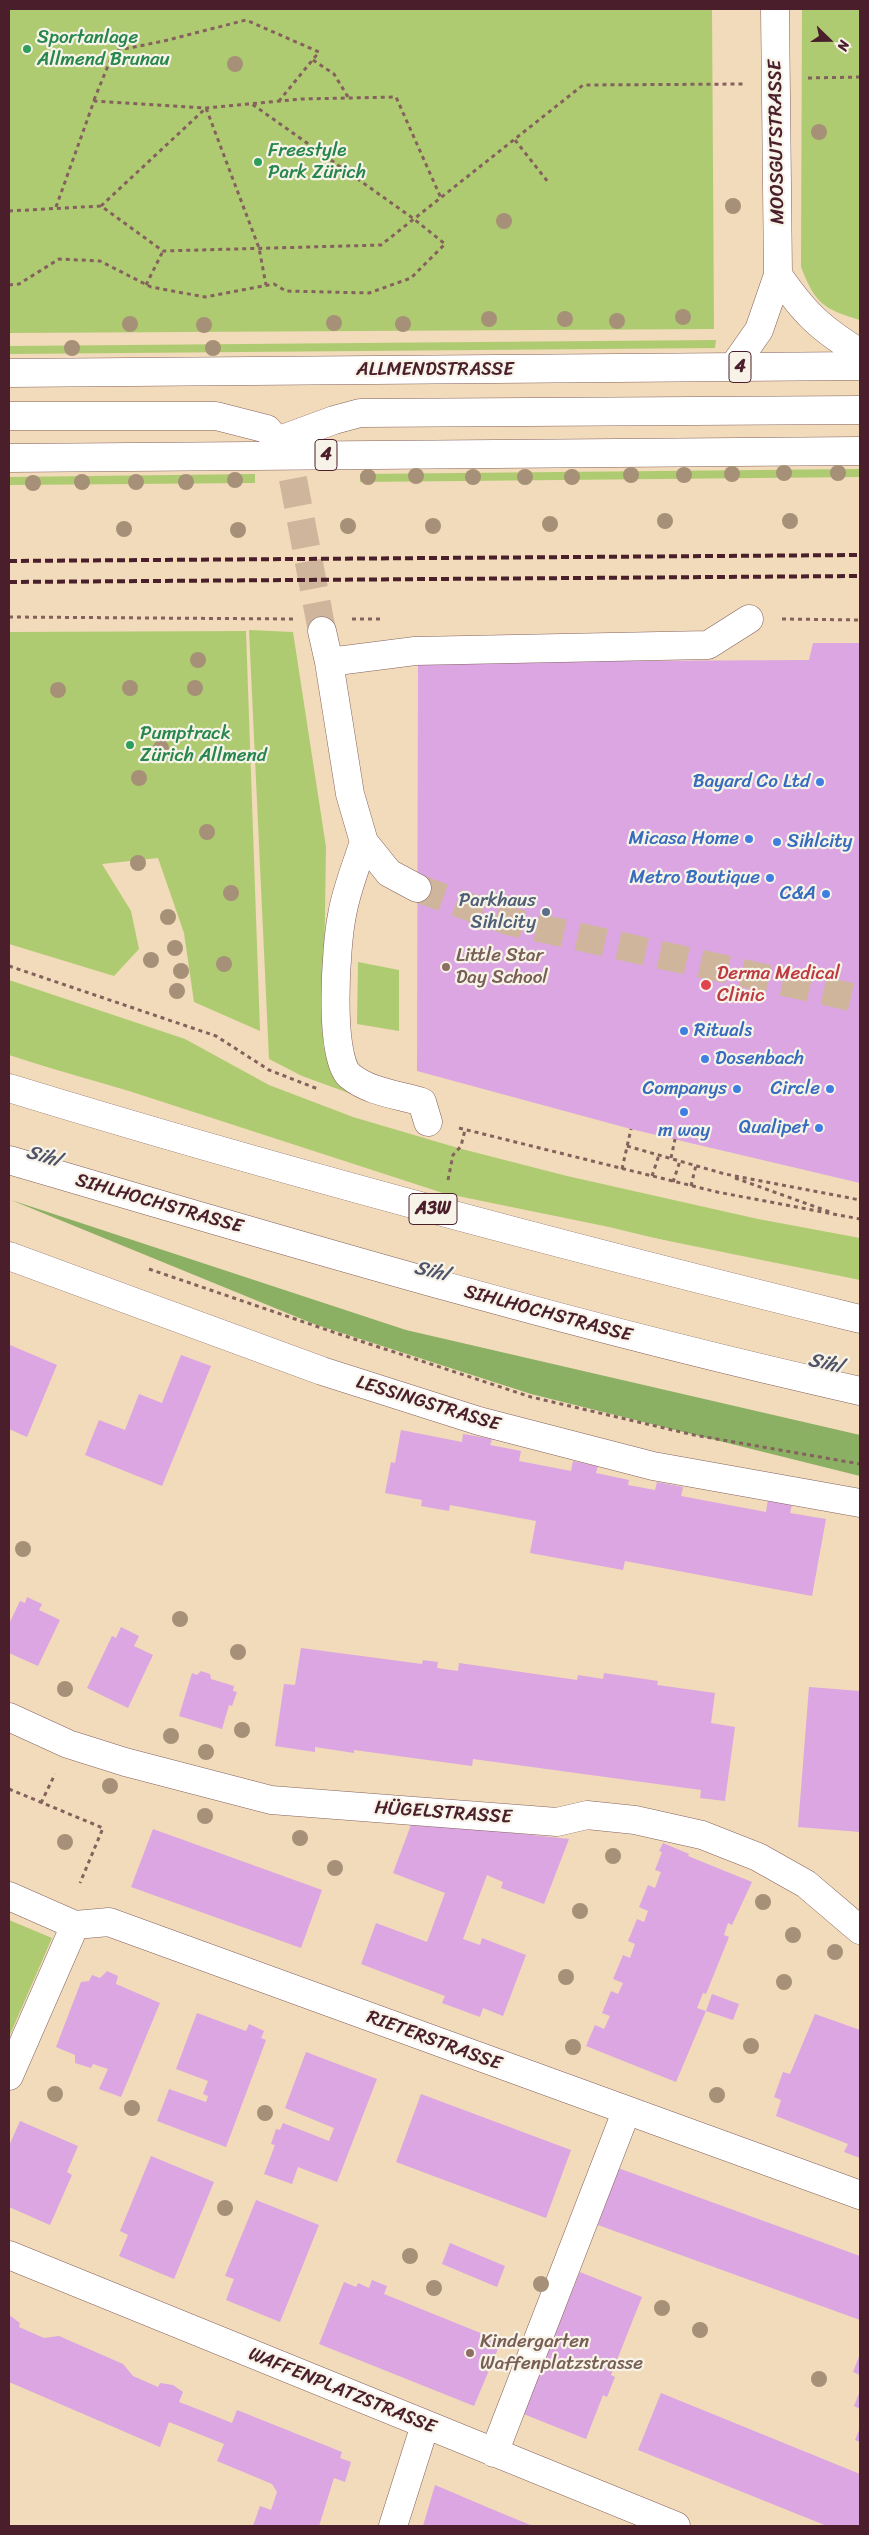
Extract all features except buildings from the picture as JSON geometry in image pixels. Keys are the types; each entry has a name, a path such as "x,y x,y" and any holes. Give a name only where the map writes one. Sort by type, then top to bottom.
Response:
{"main road":[{"name":"MOOSGUTSTRASSE","path":"733,367 758,330 778,275 775,9"},
{"path":"778,275 812,320 830,335 860,353"},
{"name":"ALLMENDSTRASSE","path":"9,373 860,366"},
{"path":"9,416 216,416 267,429 277,441 334,420 360,413 860,410"},
{"name":"4","path":"9,458 860,451"},
{"path":"329,662 415,651 708,646 749,619"},
{"path":"322,631 329,662 350,794 364,842 389,873 417,888"},
{"path":"364,842 342,914 336,964 337,1044 348,1075 366,1086 422,1102 428,1122"},
{"name":"A3W","path":"9,1088 294,1173 678,1274 860,1319"},
{"name":"SIHLHOCHSTRASSE","path":"9,1160 515,1307 741,1364 860,1391"},
{"name":"LESSINGSTRASSE","path":"9,1256 322,1371 479,1421 652,1466 860,1504"},
{"name":"HÜGELSTRASSE","path":"9,1717 87,1750 175,1776 272,1800 557,1822 587,1815 635,1820 702,1834 758,1857 806,1884 860,1930"},
{"name":"RIETERSTRASSE","path":"9,1896 75,1925 109,1922 626,2112 860,2195"},
{"path":"9,2076 75,1925"},
{"path":"494,2453 626,2112"},
{"name":"WAFFENPLATZSTRASSE","path":"9,2255 676,2526"},
{"path":"393,2526 425,2425"}],"path":[{"path":"56,208 94,100 114,51 164,41 246,20 319,52 278,101"},
{"path":"313,60 334,74 348,98"},
{"path":"9,211 101,206 164,251 381,245 583,85 754,84 776,80 860,77"},
{"path":"94,100 206,108 278,101 396,97 441,198"},
{"path":"9,285 19,284 59,259 100,261 146,285 205,297 274,284 286,290 369,293 411,278 445,244 414,219 252,104"},
{"path":"101,206 206,108"},
{"path":"206,108 259,248 266,285"},
{"path":"515,140 548,182"},
{"path":"146,285 164,251"},
{"path":"622,1168 632,1129"},
{"path":"447,1185 454,1155 461,1146 465,1130"},
{"path":"671,1158 675,1139"},
{"path":"627,1146 725,1174 841,1215"},
{"path":"652,1176 659,1155"},
{"path":"673,1182 680,1161"},
{"path":"691,1186 696,1165"},
{"path":"725,1174 860,1200"},
{"path":"142,1267 336,1334 531,1397 694,1435 860,1464"},
{"path":"9,1789 103,1828 80,1883"}],"green space":[{"name":"Freestyle Park Zürich","path":"9,9 712,9 714,329 9,333"},
{"path":"802,9 860,9 860,320 837,312 822,303 811,289 801,267"},
{"path":"716,340 715,348 9,354 9,346"},
{"path":"860,469 860,477 360,482 360,474"},
{"path":"255,474 255,483 9,485 9,477"},
{"path":"249,630 293,632 326,847 323,1044 334,1073 357,1096 302,1076 269,1059"},
{"name":"Pumptrack Zürich Allmend","path":"246,631 260,1031 194,1002 184,933 158,858 102,864 131,911 139,949 114,976 9,944 9,632"},
{"path":"358,962 399,970 399,1031 357,1024"},
{"path":"9,980 185,1039 269,1085 353,1117 458,1148 567,1176 758,1219 860,1238 860,1280 443,1195 9,1055"},
{"path":"11,1200 406,1330 860,1435 860,1476 531,1394 314,1324"},
{"path":"9,1920 52,1938 9,2037"}],"pier":[{"path":"9,1056 129,1091 443,1193 609,1227 860,1288 860,1424 661,1376 427,1315 9,1193"}],"tunnel":[{"path":"277,441 286,451 292,474 322,631"},
{"path":"417,888 508,921 860,999"}],"railway":[{"path":"9,561 860,555"},
{"path":"9,582 860,576"}],"place":[{"name":"Sportanlage Allmend Brunau","path":"27,49"},
{"name":"Freestyle Park Zürich","path":"258,162"},
{"name":"Pumptrack Zürich Allmend","path":"130,745"},
{"name":"Bayard Co Ltd","path":"820,782"},
{"name":"Micasa Home","path":"749,839"},
{"name":"Sihlcity","path":"777,842"},
{"name":"Metro Boutique","path":"770,878"},
{"name":"C&A","path":"826,894"},
{"name":"Parkhaus Sihlcity","path":"546,912"},
{"name":"Little Star Day School","path":"446,967"},
{"name":"Derma Medical Clinic","path":"706,985"},
{"name":"Rituals","path":"684,1031"},
{"name":"Dosenbach","path":"705,1059"},
{"name":"Companys","path":"737,1089"},
{"name":"Circle","path":"830,1089"},
{"name":"m way","path":"684,1112"},
{"name":"Qualipet","path":"819,1128"},
{"name":"Kindergarten Waffenplatzstrasse","path":"470,2353"}],"water label":[{"name":"Sihl","path":"43,1157"},
{"name":"Sihl","path":"431,1272"},
{"name":"Sihl","path":"825,1364"}]}
